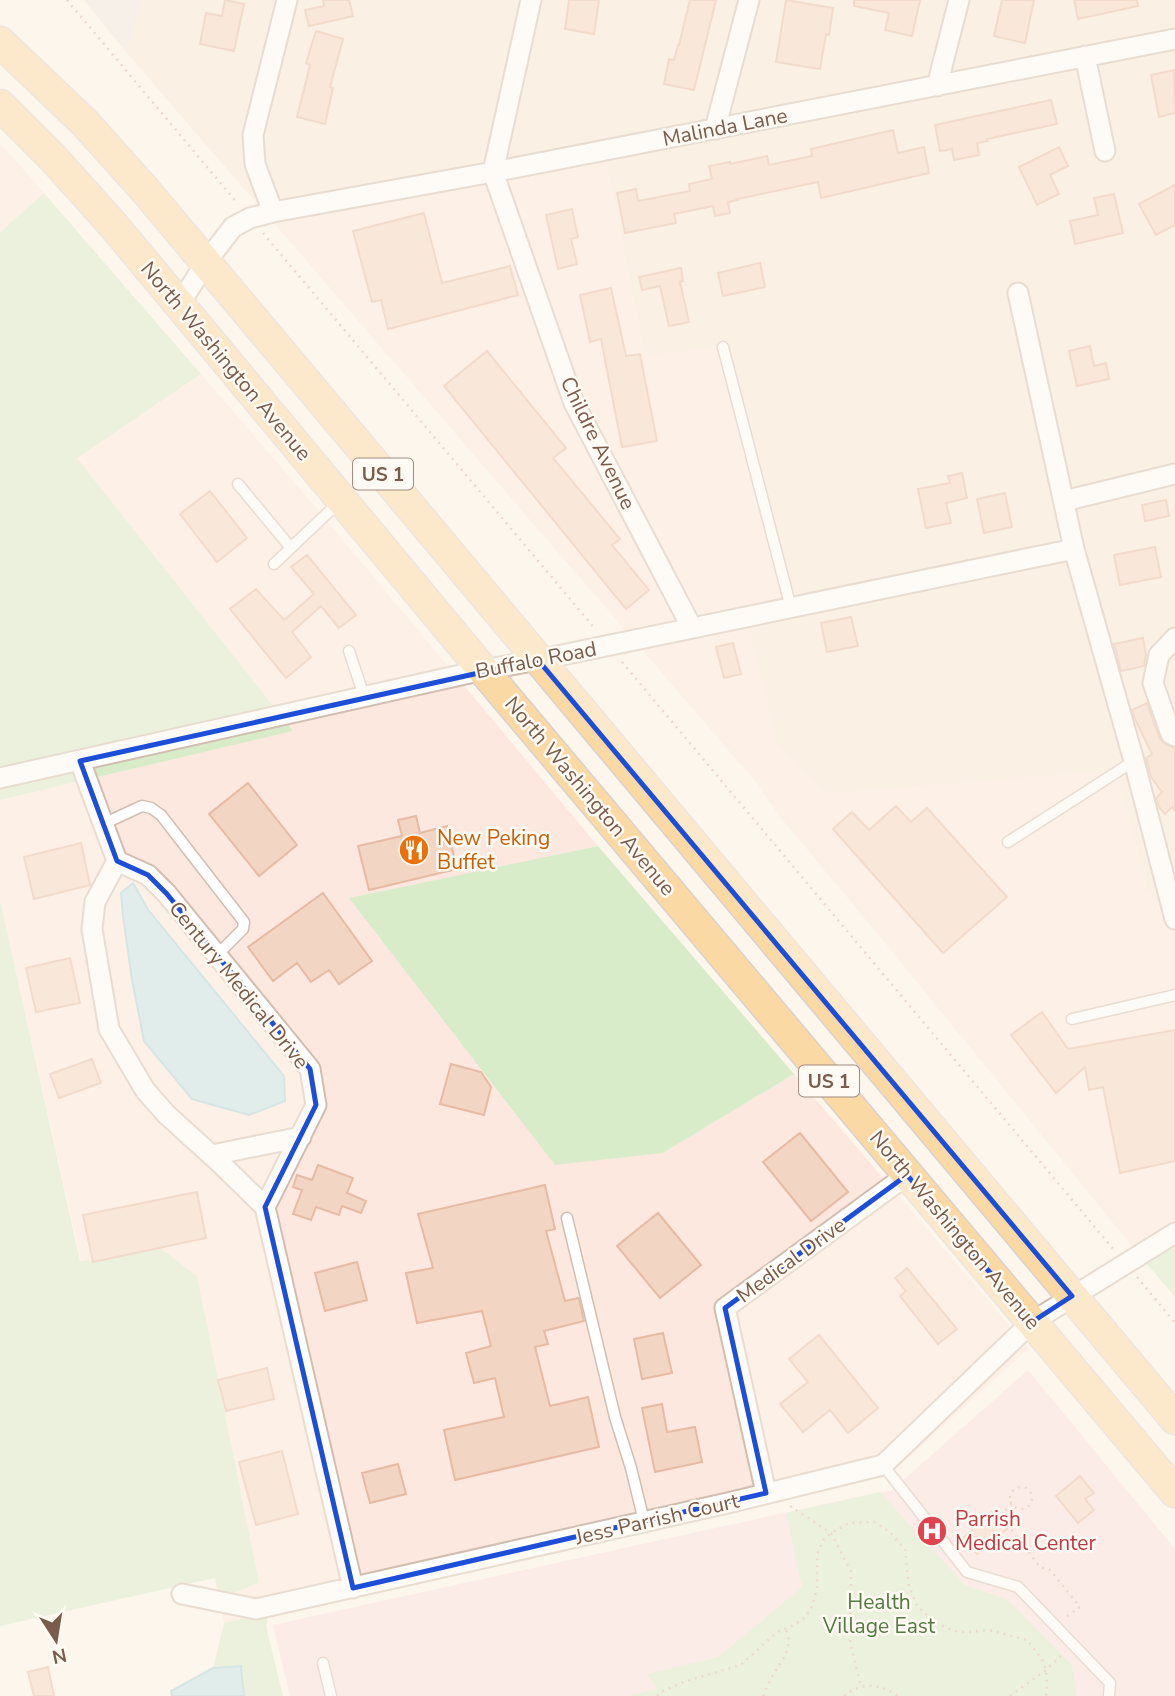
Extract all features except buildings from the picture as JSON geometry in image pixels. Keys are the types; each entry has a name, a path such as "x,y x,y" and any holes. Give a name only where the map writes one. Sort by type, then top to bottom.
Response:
{"main road":[{"path":"0,28 7,53"},
{"name":"US 1","path":"7,53 49,88 114,155 206,262 1175,1419"},
{"name":"North Washington Avenue","path":"0,105 85,193 1175,1492"}],"street":[{"path":"273,212 255,164 253,135 286,0"},
{"path":"493,172 531,0"},
{"path":"715,129 749,0"},
{"path":"937,86 959,0"},
{"name":"Malinda Lane","path":"179,305 206,262 233,227 250,218 1175,38"},
{"path":"1085,57 1105,151"},
{"name":"Childre Avenue","path":"493,172 574,403 692,628"},
{"path":"1017,293 1073,550 1134,761 1175,919"},
{"path":"1064,501 1175,474"},
{"name":"Buffalo Road","path":"0,778 483,670 1073,550"},
{"path":"1175,638 1159,655 1153,683 1171,733 1175,736"},
{"path":"80,761 117,861 95,901 92,929 108,1028 145,1090 166,1114 265,1207 353,1588"},
{"name":"Century Medical Drive","path":"117,861 148,875 167,894 310,1069 316,1105 265,1207"},
{"path":"212,1155 300,1137"},
{"name":"Medical Drive","path":"766,1493 725,1308 908,1175"},
{"path":"883,1465 1032,1322 1175,1233"},
{"name":"Jess Parrish Court","path":"182,1594 256,1609 883,1465"}],"lane":[{"path":"723,346 791,608"},
{"path":"239,484 291,548"},
{"path":"274,564 341,500"},
{"path":"349,651 364,696"},
{"path":"1009,842 1134,761"},
{"path":"103,824 142,806 161,815 244,922 243,929 217,955"},
{"path":"1072,1019 1175,995"},
{"path":"567,1218 615,1417 644,1521"},
{"path":"883,1465 967,1572 1018,1587 1110,1684 1109,1696"},
{"path":"323,1663 331,1696"}],"path":[{"path":"1024,1488 1030,1491 1032,1498 1028,1507 1021,1509 1012,1504 1010,1497 1016,1489 1024,1488"},
{"path":"1012,1504 1000,1516 1040,1567 1051,1570 1080,1607 1054,1626"},
{"path":"780,1508 791,1506 831,1533 851,1572 850,1643 861,1686"},
{"path":"657,1696 687,1681 741,1665 777,1633 806,1617 817,1587 817,1555 823,1540 849,1523 874,1522 890,1532 905,1550 909,1586 917,1606 934,1622 954,1631 989,1630 1027,1640 1042,1659 1046,1670 1045,1696"},
{"path":"763,1696 774,1672 788,1652 786,1629"},
{"path":"1010,1696 1046,1670 1066,1650"},
{"path":"844,1696 861,1686 874,1685 898,1696"}],"highlighted area":[{"path":"538,660 1072,1296 1032,1322 907,1175 725,1308 766,1493 353,1588 265,1207 316,1105 310,1069 167,894 148,875 117,861 80,761"}],"shaded area":[{"path":"84,0 141,0 126,52"},
{"path":"141,0 278,0 245,133 262,205 259,206 126,52"},
{"path":"295,0 522,0 486,163 278,201 263,162 262,137"},
{"path":"540,0 740,0 708,120 505,160"},
{"path":"758,0 950,0 930,77 727,117"},
{"path":"968,0 1175,0 1175,29 949,74"},
{"path":"1175,48 1175,886 1147,892 1116,770 825,794 778,746 746,617 718,346 645,357 606,159 715,139 721,141 722,137 937,96 942,98 944,94 1079,67 1100,162 1116,158 1096,64"},
{"path":"0,143 44,193 0,232"},
{"path":"606,159 645,357 718,345 787,616 746,617 778,746 825,794 1116,770 1147,892 1175,886 1175,1245 1140,1256 777,813 756,782 273,222"},
{"path":"201,374 598,846 350,899 663,1153 794,1074 1029,1348 888,1476 224,1623 219,1599 258,1584 160,1248 81,1261 0,900 0,800 292,731 76,458","holes":["133,884 149,911 132,980 121,893"]},
{"name":"Parrish Medical Center","path":"1028,1370 1175,1549 1175,1696 290,1696 273,1625 891,1491"}],"green space":[{"path":"44,193 201,374 77,458 293,731 0,800 0,232"},
{"path":"598,846 794,1074 663,1153 555,1165 349,898"},
{"path":"0,900 80,1261 160,1248 197,1276 259,1583 219,1599 215,1578 0,1626"},
{"path":"1175,1245 1175,1297 1140,1256"},
{"name":"Health Village East","path":"880,1492 965,1585 1007,1599 1072,1665 1077,1696 627,1696 657,1689 647,1674 718,1657 802,1587 786,1513"},
{"path":"266,1613 266,1626 283,1696 244,1696 240,1666 213,1668 224,1623"}],"water":[{"path":"133,883 149,911 284,1076 285,1101 249,1115 192,1099 144,1041 132,980 121,893"},
{"path":"241,1666 244,1696 172,1696 171,1691 213,1668"}],"place":[{"name":"New Peking Buffet","path":"414,850"},
{"name":"Parrish Medical Center","path":"932,1531"}]}
